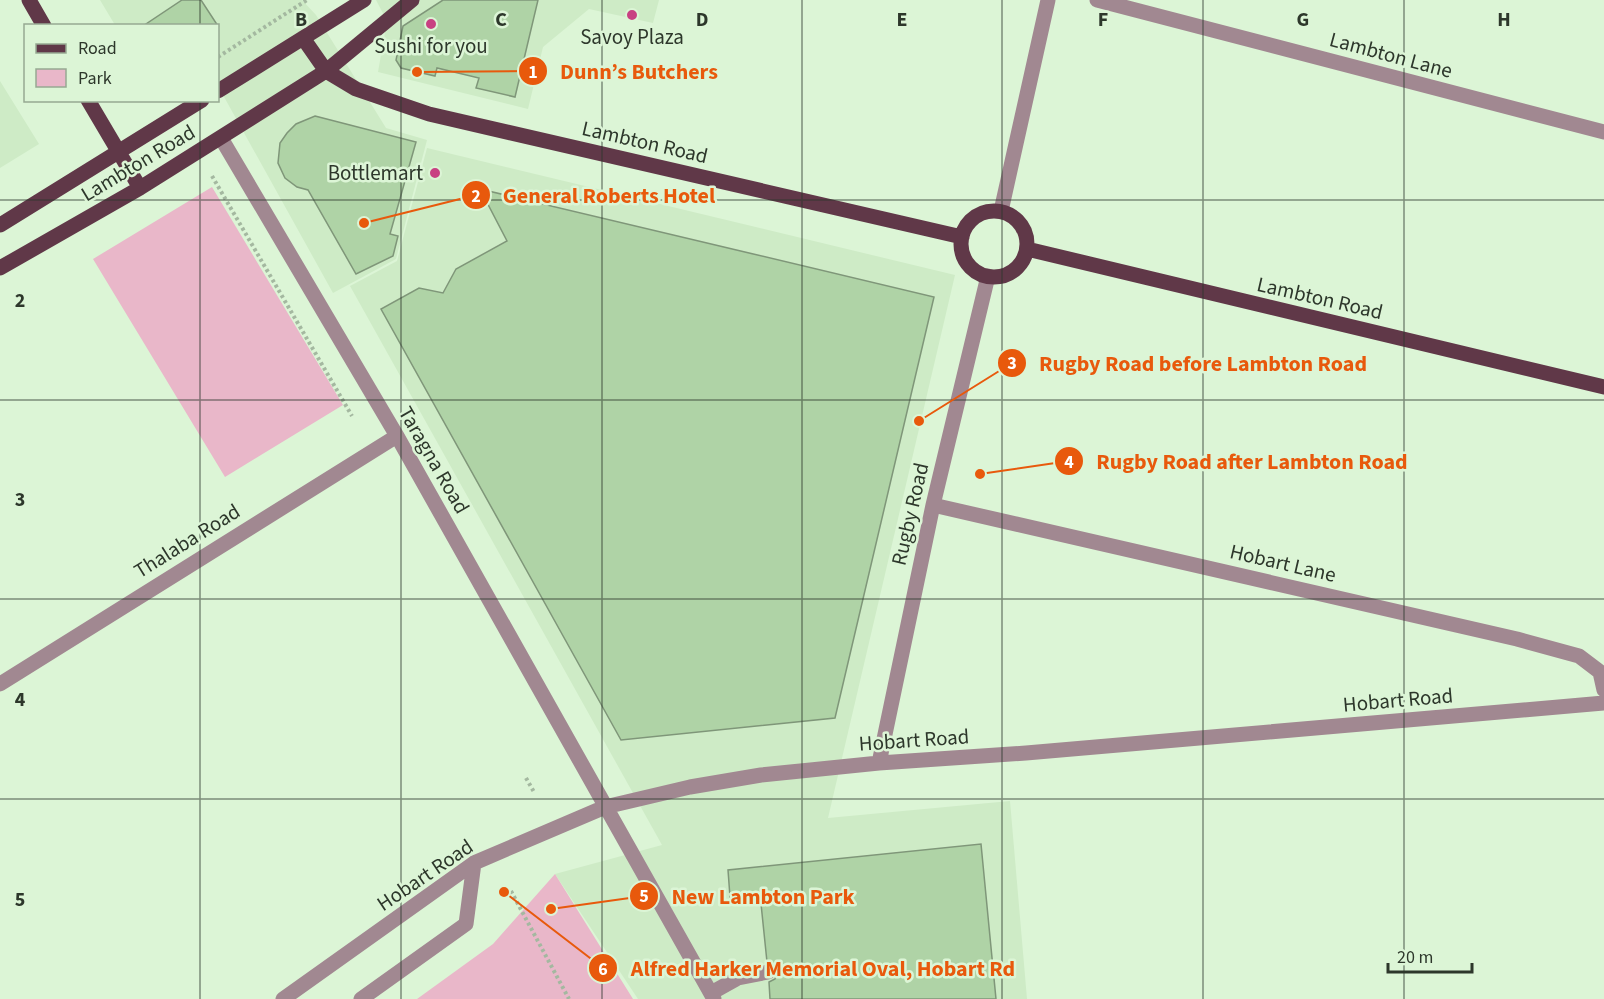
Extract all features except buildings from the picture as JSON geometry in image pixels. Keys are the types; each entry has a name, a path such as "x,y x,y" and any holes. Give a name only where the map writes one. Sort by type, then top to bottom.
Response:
{"main road":[{"path":"29,0 43,24"},
{"path":"219,90 364,0"},
{"name":"Lambton Road","path":"0,268 140,188 326,71 412,0"},
{"name":"Lambton Road","path":"303,38 326,71 356,89 429,114 962,237"},
{"path":"89,102 140,188"},
{"name":"Lambton Road","path":"0,225 199,102"},
{"path":"984,212 1001,212 1016,219 1021,225 1025,232 1027,249 1013,271 997,277 988,276 980,274 966,262 961,246 962,237 964,229 976,216 984,212"},
{"name":"Lambton Road","path":"1027,249 1604,387"}],"street":[{"path":"1001,212 1048,0"},
{"name":"Lambton Lane","path":"1097,0 1604,132"},
{"name":"Taragna Road","path":"221,138 397,436 712,996"},
{"name":"Rugby Road","path":"879,763 933,505 988,276"},
{"name":"Thalaba Road","path":"0,684 371,450 397,436"},
{"name":"Hobart Lane","path":"933,505 1517,639 1579,656 1600,672 1604,690"},
{"name":"Hobart Road","path":"283,999 474,863 605,807 690,787 761,775 879,763 1037,752 1604,703"},
{"path":"361,999 466,924 474,863"},
{"path":"712,996 738,978 768,972"}],"path":[{"path":"219,56 307,0"},
{"path":"212,176 352,417"},
{"path":"526,778 534,792"},
{"path":"511,891 569,999"}],"shaded area":[{"path":"100,0 302,0 316,15 386,128 427,140 396,259 333,293 219,88 219,24 114,24"},
{"path":"376,0 659,0 653,23 589,9 543,47 528,109 378,72 387,21"},
{"path":"0,81 39,144 0,168"},
{"path":"427,148 955,275 828,818 1010,801 1027,999 638,999 555,874 662,845 350,286 397,261"}],"green space":[{"path":"212,187 343,405 225,477 93,259"},
{"path":"555,874 633,999 417,999 493,944"}],"place":[{"name":"Savoy Plaza","path":"632,15"},
{"name":"Sushi for you","path":"431,24"},
{"name":"Dunn’s Butchers","path":"417,72"},
{"name":"Bottlemart","path":"435,173"},
{"name":"General Roberts Hotel","path":"364,223"},
{"name":"Rugby Road before Lambton Road","path":"919,421"},
{"name":"Rugby Road after Lambton Road","path":"980,474"},
{"name":"Alfred Harker Memorial Oval, Hobart Rd","path":"504,892"},
{"name":"New Lambton Park","path":"551,909"}]}
